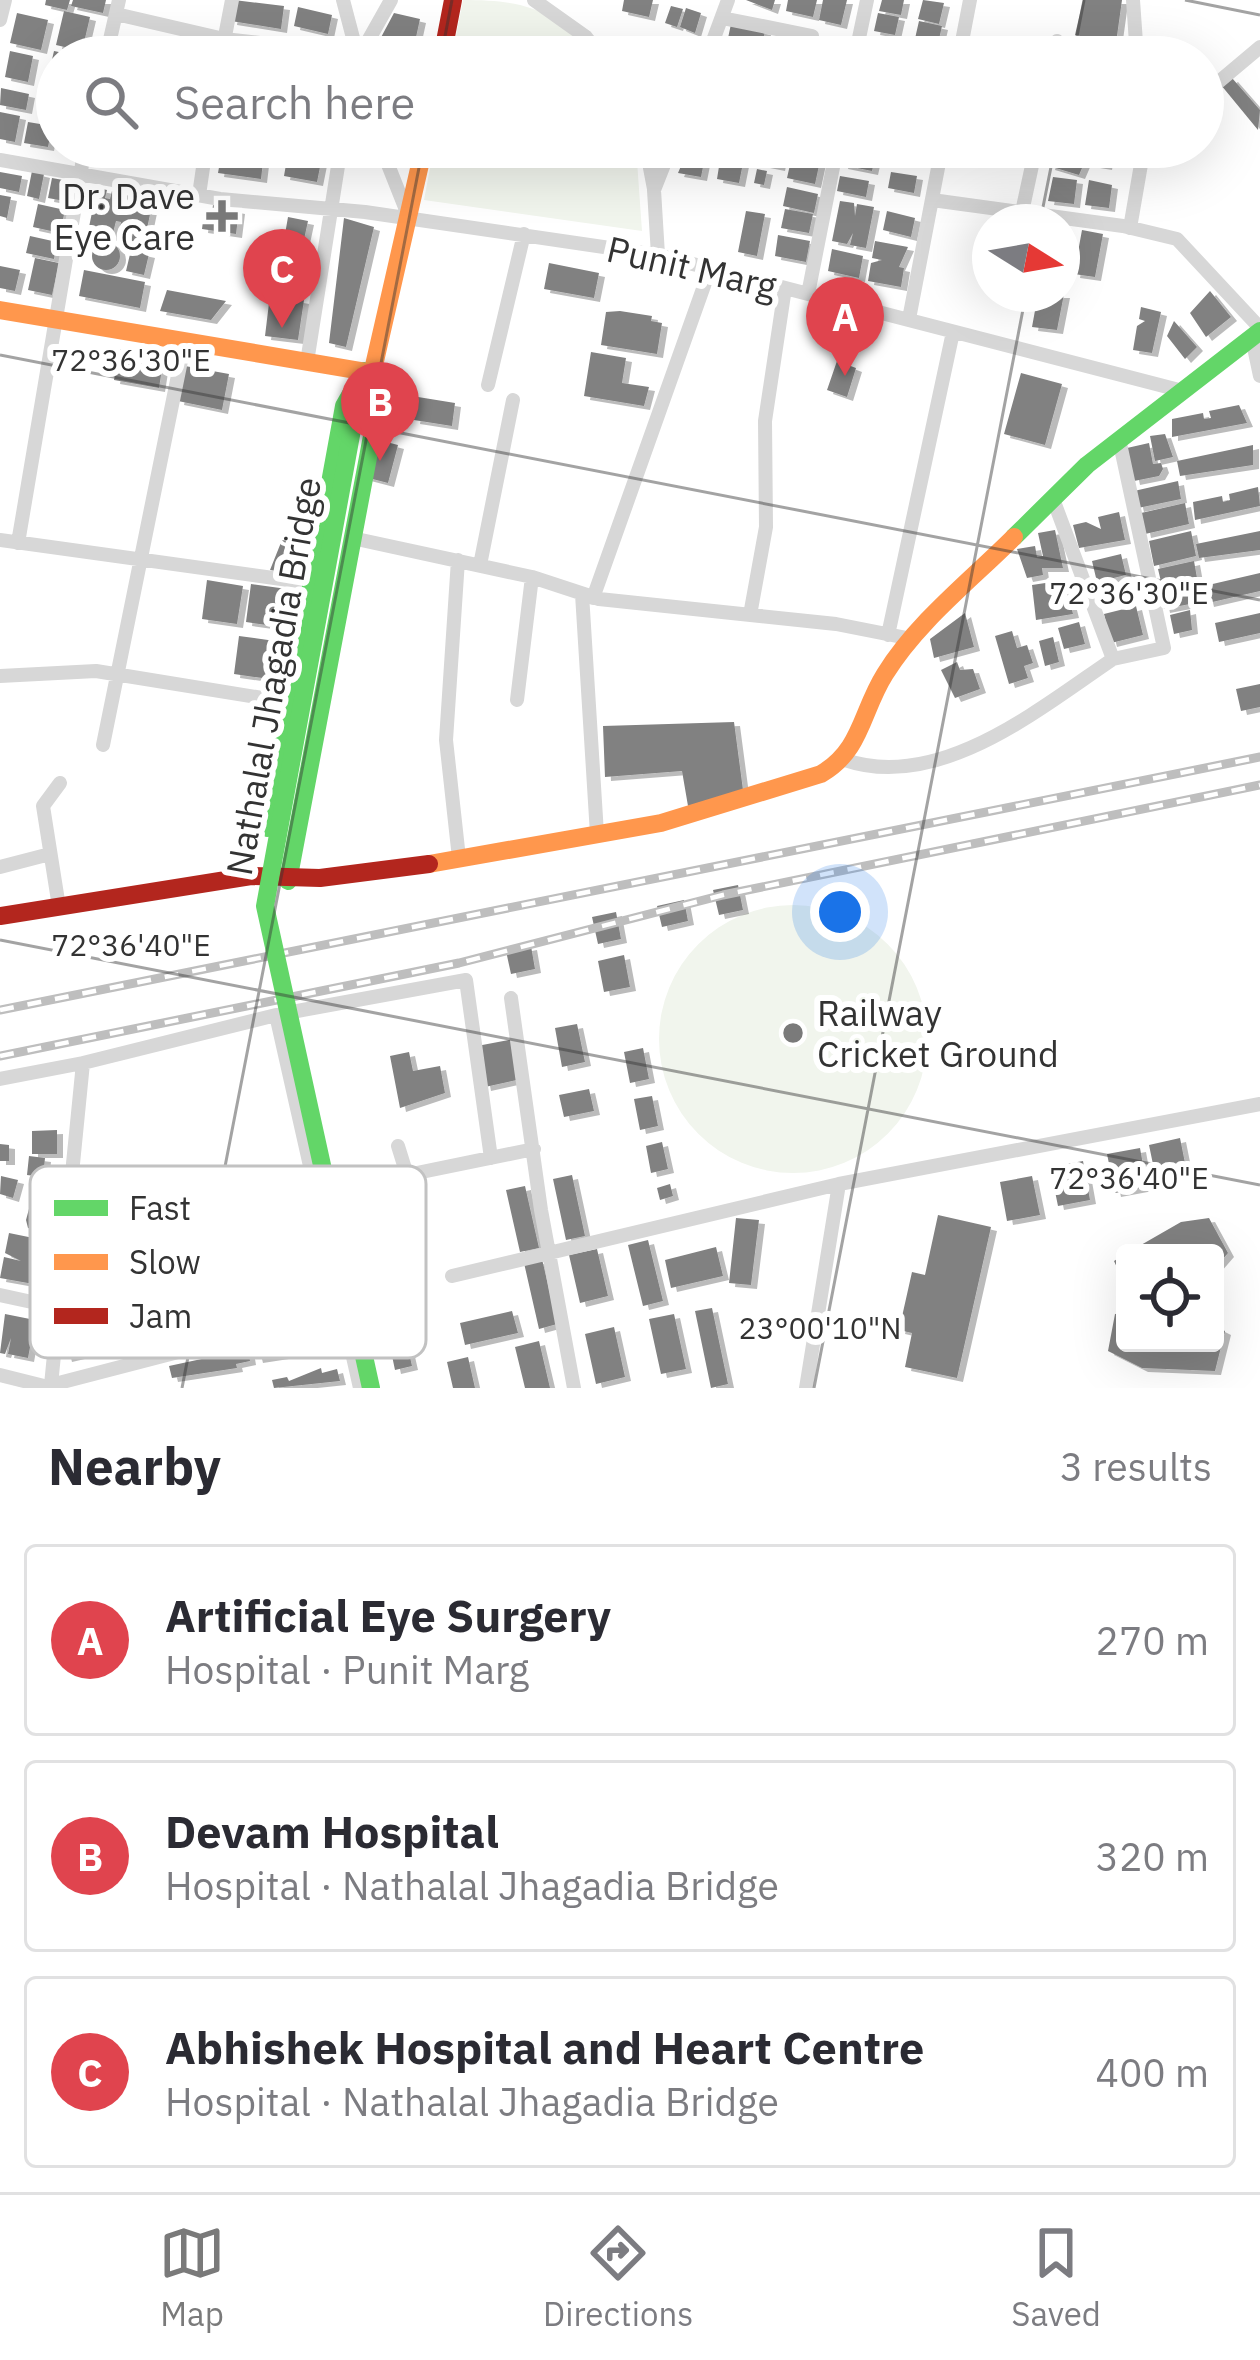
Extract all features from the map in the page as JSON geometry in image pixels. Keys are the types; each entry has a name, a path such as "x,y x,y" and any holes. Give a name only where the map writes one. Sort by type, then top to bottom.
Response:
{"street":[{"path":"0,20 4,0"},
{"path":"225,36 232,0"},
{"path":"343,0 353,36"},
{"path":"370,36 391,0"},
{"path":"446,36 453,0"},
{"path":"534,0 585,36"},
{"path":"715,36 728,0"},
{"path":"859,36 867,0"},
{"path":"963,36 970,0"},
{"path":"1133,0 1136,36"},
{"path":"117,7 214,36"},
{"path":"722,18 812,36"},
{"path":"1224,77 1260,47"},
{"name":"Punit Marg","path":"0,160 36,166"},
{"name":"Punit Marg","path":"45,168 199,195 524,234 658,256 1179,390"},
{"path":"18,543 80,168"},
{"path":"199,195 203,168"},
{"path":"307,362 337,168"},
{"path":"389,168 410,219"},
{"path":"0,928 250,888 259,881 287,702 344,406 368,372 420,168"},
{"path":"650,168 658,256"},
{"path":"654,190 663,168"},
{"path":"808,294 834,168"},
{"path":"909,319 938,168"},
{"path":"1024,204 1031,168"},
{"path":"1130,228 1140,168"},
{"path":"932,200 972,205"},
{"path":"1080,221 1177,239 1258,336 1260,376"},
{"path":"488,385 524,234"},
{"path":"597,834 588,596 710,269"},
{"path":"750,615 766,527 765,421 785,288"},
{"path":"0,310 368,372"},
{"path":"888,634 953,332"},
{"path":"0,916 250,876 259,881 288,881 459,858 660,823 821,774 845,760 885,674 912,639 1119,439 1179,390 1258,336"},
{"path":"103,745 184,341"},
{"path":"288,881 376,415 368,372"},
{"name":"Nathalal Jhagadia Bridge","path":"328,1166 274,906 368,372"},
{"path":"480,565 512,400"},
{"path":"845,760 876,771 986,745 1113,659 1164,648 1119,439"},
{"path":"1053,499 1113,659"},
{"path":"352,538 532,577 588,596 912,639"},
{"path":"0,540 310,583"},
{"path":"458,560 446,740 459,858"},
{"path":"517,700 532,577"},
{"path":"0,676 114,674 287,702"},
{"path":"58,907 43,806 60,783"},
{"path":"0,867 50,854"},
{"path":"0,1079 277,1015 466,980 491,1158"},
{"path":"512,998 574,1388"},
{"path":"277,1015 311,1166"},
{"path":"71,1166 83,1063"},
{"path":"452,1276 839,1184 1260,1104"},
{"path":"398,1146 404,1166"},
{"path":"426,1171 534,1149"},
{"path":"806,1388 839,1184"},
{"path":"0,1295 30,1302"},
{"path":"0,1375 51,1386 159,1358"},
{"path":"354,1358 360,1388"},
{"name":"Nathalal Jhagadia Bridge","path":"369,1358 375,1388"}],"shaded area":[{"path":"463,0 521,5 551,17 576,36 456,36"},
{"path":"430,168 638,168 642,231 424,200"},
{"name":"Railway Cricket Ground","path":"793,905 844,915 888,944 917,988 927,1039 917,1090 888,1134 844,1163 793,1173 742,1163 698,1134 669,1090 659,1039 669,988 698,944 742,915"}],"building":[{"path":"46,0 70,0 67,10 45,5"},
{"path":"73,0 106,0 103,13 71,6"},
{"path":"234,0 284,6 281,29 231,21"},
{"path":"624,0 653,0 649,17 622,11"},
{"path":"746,0 775,0 772,10"},
{"path":"788,0 817,0 813,17 786,11"},
{"path":"823,0 847,0 841,25 819,20"},
{"path":"882,0 904,0 901,15 879,11"},
{"path":"923,0 944,3 939,24 918,19"},
{"path":"1083,0 1122,0 1117,36 1075,35"},
{"path":"671,6 683,9 677,27 665,23"},
{"path":"298,7 332,15 328,34 294,26"},
{"path":"686,8 701,13 695,33 680,27"},
{"path":"64,11 90,17 86,36 58,36"},
{"path":"17,13 48,20 44,36 36,36 36,49 10,43"},
{"path":"394,13 420,19 416,36 382,36"},
{"path":"878,13 899,17 895,35 874,31"},
{"path":"919,21 942,26 940,36 916,36"},
{"path":"731,24 765,31 764,36 728,36"},
{"path":"10,51 33,56 28,82 5,77"},
{"path":"1232,78 1260,110 1258,130 1224,89"},
{"path":"1,88 29,94 26,110 0,105"},
{"path":"0,112 20,116 15,142 0,139"},
{"path":"28,122 36,123 36,145 24,143"},
{"path":"219,168 262,168 261,179 218,173"},
{"path":"285,168 320,168 317,182 284,176"},
{"path":"680,168 703,168 701,177 678,173"},
{"path":"719,168 742,168 739,183 717,179"},
{"path":"789,168 818,168 815,184 787,178"},
{"path":"1056,168 1082,168 1079,175"},
{"path":"757,169 767,171 764,185 754,183"},
{"path":"32,171 44,174 39,199 27,196"},
{"path":"0,172 22,176 19,192 0,188"},
{"path":"891,172 917,176 914,193 888,188"},
{"path":"840,176 869,181 866,197 837,191"},
{"path":"1053,177 1077,180 1074,204 1048,201"},
{"path":"52,178 74,182 70,202 48,198"},
{"path":"1089,180 1112,185 1109,208 1085,205"},
{"path":"787,187 818,194 814,213 783,206"},
{"path":"97,188 107,190 105,198 110,199 112,191 121,193 119,204 125,205 127,195 139,204 141,197 153,200 144,243 131,241 133,233 128,232 126,240 117,238 121,222 116,221 112,237 104,235 106,227 100,226 99,234 88,232"},
{"path":"0,195 11,197 7,218 0,216"},
{"path":"840,201 854,203 855,216 857,204 874,207 866,248 850,245 853,233 847,244 832,241"},
{"path":"38,204 65,210 60,233 33,227"},
{"path":"213,205 239,210 236,234 202,229 204,213 212,214"},
{"path":"785,209 813,214 809,233 781,228"},
{"path":"746,211 765,214 757,256 738,252"},
{"path":"887,211 915,218 911,237 883,230"},
{"path":"288,217 308,221 303,244 284,240"},
{"path":"344,218 374,227 346,347 329,343"},
{"path":"1082,230 1103,234 1095,277 1080,275"},
{"path":"778,235 810,241 806,262 775,256"},
{"path":"30,236 57,242 54,259 26,253"},
{"path":"875,241 908,247 899,267 904,268 901,287 868,281 871,263 882,260 872,258"},
{"path":"106,242 116,246 120,256 116,266 106,270 96,266 92,256 96,246"},
{"path":"832,249 863,256 859,278 828,271"},
{"path":"131,250 149,254 144,275 126,271"},
{"path":"35,258 59,263 52,295 28,290"},
{"path":"549,263 599,273 594,298 544,289"},
{"path":"0,266 20,270 15,291 0,288"},
{"path":"84,270 145,282 140,308 79,296"},
{"path":"167,290 226,301 211,320 160,311"},
{"path":"1210,291 1231,317 1206,337 1190,313"},
{"path":"270,295 304,300 298,340 265,336"},
{"path":"1141,307 1161,312 1152,353 1133,350 1137,326 1145,321 1139,319"},
{"path":"606,312 652,316 651,321 662,323 657,354 601,345"},
{"path":"1035,312 1060,312 1057,330 1032,327"},
{"path":"1174,321 1197,347 1185,359 1167,336"},
{"path":"119,349 164,356 159,388 114,380"},
{"path":"591,352 626,358 622,383 649,387 644,406 584,396"},
{"path":"837,361 856,368 847,397 827,390"},
{"path":"185,366 229,374 222,410 178,401"},
{"path":"1021,373 1062,384 1045,445 1004,434"},
{"path":"418,397 455,403 452,426 414,420"},
{"path":"1239,405 1247,423 1172,437 1172,419 1203,413 1204,419 1211,418 1209,411"},
{"path":"1165,434 1173,457 1155,461 1150,436"},
{"path":"375,439 398,445 388,483 365,477"},
{"path":"1149,443 1153,464 1161,463 1163,469 1159,476 1134,481 1127,448"},
{"path":"1253,445 1253,465 1180,476 1177,461"},
{"path":"1178,481 1181,499 1138,508 1134,491"},
{"path":"1258,487 1260,506 1195,520 1193,502 1222,496 1223,502 1230,500 1229,494"},
{"path":"1185,503 1189,524 1145,534 1141,513"},
{"path":"1119,512 1125,540 1079,548 1073,525 1086,522 1101,529 1098,517"},
{"path":"1055,530 1063,568 1042,568 1043,575 1027,578 1017,549 1035,546 1037,557 1043,556 1038,533"},
{"path":"1191,531 1196,556 1154,566 1149,541"},
{"path":"1260,531 1260,550 1199,558 1196,544"},
{"path":"282,540 313,545 310,577 270,570"},
{"path":"1121,554 1126,575 1097,582 1092,561"},
{"path":"1194,561 1197,578 1162,586 1158,569"},
{"path":"1260,573 1260,591 1208,603 1204,586"},
{"path":"207,580 243,586 237,624 202,619"},
{"path":"1052,582 1054,599 1059,598 1056,585 1065,583 1073,614 1036,620 1032,585"},
{"path":"251,584 287,589 281,627 246,622"},
{"path":"1190,587 1190,604 1164,609 1161,593"},
{"path":"1136,606 1143,635 1111,643 1104,614"},
{"path":"1190,610 1192,630 1174,634 1170,615"},
{"path":"965,613 974,647 934,658 930,639"},
{"path":"1260,613 1260,633 1219,642 1215,623"},
{"path":"1079,622 1085,644 1064,649 1058,628"},
{"path":"1012,631 1017,648 1027,645 1033,663 1024,666 1028,678 1009,684 995,636"},
{"path":"239,636 275,641 269,679 234,674"},
{"path":"1053,637 1059,662 1045,666 1039,641"},
{"path":"957,662 960,670 973,669 980,689 955,698 941,670"},
{"path":"1260,684 1260,707 1241,711 1236,689"},
{"path":"734,722 743,790 688,806 682,771 605,777 603,726"},
{"path":"738,885 743,910 719,915 713,890"},
{"path":"684,900 688,921 662,927 657,906"},
{"path":"616,912 621,939 598,944 592,917"},
{"path":"531,946 535,969 511,974 506,951"},
{"path":"624,955 630,987 604,992 598,961"},
{"path":"577,1024 585,1062 562,1067 555,1028"},
{"path":"514,1039 521,1079 485,1087 477,1046"},
{"path":"643,1048 649,1079 630,1083 624,1052"},
{"path":"409,1052 413,1071 440,1066 445,1093 400,1108 390,1056"},
{"path":"589,1089 594,1111 564,1117 559,1095"},
{"path":"652,1096 658,1126 640,1130 634,1099"},
{"path":"57,1130 57,1154 32,1154 32,1131"},
{"path":"1180,1138 1186,1168 1155,1174 1149,1145"},
{"path":"662,1142 668,1169 651,1173 646,1146"},
{"path":"0,1144 9,1145 9,1161 0,1161"},
{"path":"1140,1148 1147,1187 1115,1193 1107,1154"},
{"path":"29,1156 45,1158 44,1166 30,1166 27,1175"},
{"path":"1083,1161 1090,1200 1058,1206 1050,1167"},
{"path":"572,1175 585,1236 566,1240 553,1179"},
{"path":"1,1176 18,1180 13,1198 0,1194"},
{"path":"1032,1176 1040,1215 1007,1221 1000,1182"},
{"path":"670,1184 673,1196 660,1200 657,1188"},
{"path":"525,1186 539,1248 520,1252 506,1190"},
{"path":"938,1215 991,1227 957,1378 905,1367 912,1333 899,1330 912,1272 925,1275"},
{"path":"736,1218 759,1220 751,1285 729,1283"},
{"path":"1209,1218 1223,1244 1143,1244 1181,1222"},
{"path":"9,1233 30,1237 30,1283 0,1278 4,1257 21,1261 5,1253"},
{"path":"648,1240 663,1301 643,1306 628,1245"},
{"path":"716,1247 723,1276 671,1288 665,1260"},
{"path":"597,1249 608,1296 580,1303 569,1255"},
{"path":"542,1259 557,1324 539,1329 524,1263"},
{"path":"712,1308 728,1384 711,1388 695,1311"},
{"path":"512,1311 518,1333 465,1345 460,1323"},
{"path":"5,1314 30,1319 28,1358 8,1354 11,1338 5,1354 0,1353"},
{"path":"674,1314 686,1369 661,1374 649,1319"},
{"path":"1115,1314 1116,1352 1220,1352 1215,1371 1142,1368 1108,1351"},
{"path":"614,1327 625,1377 596,1384 585,1334"},
{"path":"539,1341 550,1388 525,1388 515,1347"},
{"path":"468,1357 475,1388 453,1388 447,1362"},
{"path":"206,1358 250,1361 236,1364 237,1368 172,1378 169,1366"},
{"path":"392,1358 410,1358 412,1366 395,1370"},
{"path":"321,1368 322,1373 337,1369 340,1381 274,1388 272,1380 287,1377 289,1381"}],"railway":[{"path":"0,1010 1260,757"},
{"path":"0,1056 459,963 723,895 1260,785"}],"traffic: fast":[{"path":"1014,537 1087,465 1260,331"},
{"path":"267,828 344,406 364,371"},
{"path":"288,881 376,415 373,373"},
{"path":"322,1166 265,906 358,397"},
{"path":"364,1358 371,1388"}],"traffic: slow":[{"path":"370,383 419,168"},
{"path":"0,310 373,373"},
{"path":"429,864 661,823 821,774 853,742 898,655 945,602 1014,537"}],"traffic: jam":[{"path":"446,36 453,0"},
{"path":"0,916 251,876 320,878 429,864"}],"place":[{"name":"Dr. Dave Eye Care","path":"222,216"},
{"name":"Abhishek Hospital and Heart Centre","path":"282,328"},
{"name":"Artificial Eye Surgery","path":"845,376"},
{"name":"Devam Hospital","path":"380,461"},
{"name":"Railway Cricket Ground","path":"793,1033"}]}
